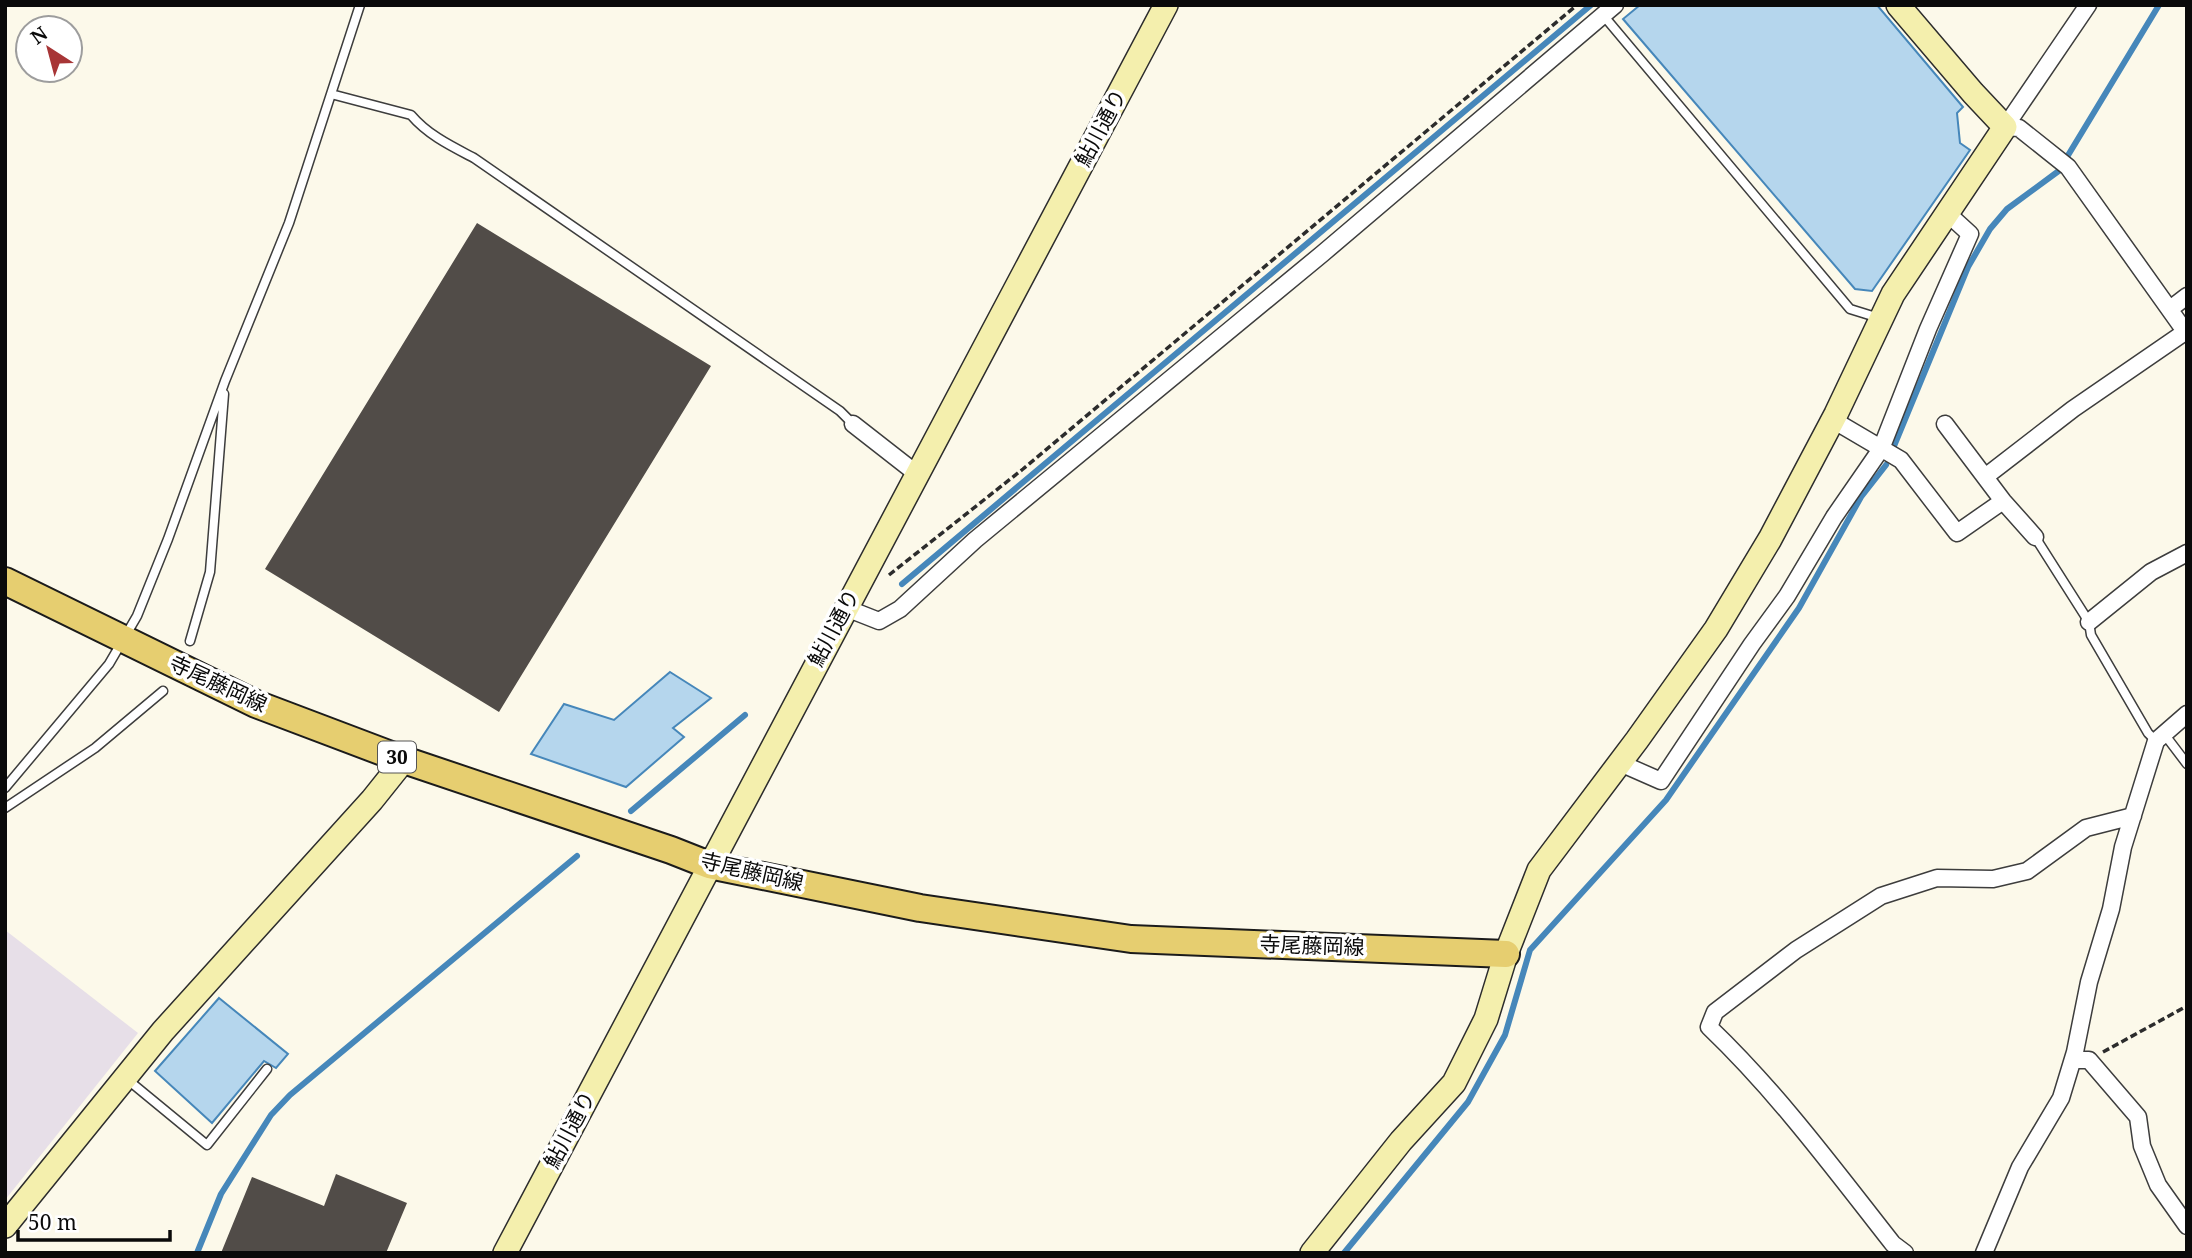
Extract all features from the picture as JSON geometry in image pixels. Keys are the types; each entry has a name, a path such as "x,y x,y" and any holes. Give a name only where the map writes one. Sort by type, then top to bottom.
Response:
{"main road":[{"name":"寺尾藤岡線","path":"5,581 256,704 404,760 709,865 920,908 1131,939 1507,954"}],"street":[{"name":"鮎川通り","path":"505,1253 1166,5"},
{"path":"1898,5 2005,127 2019,128 2068,167 2186,333 2073,409 1985,477"},
{"path":"1312,1253 1401,1141 1454,1083 1486,1019 1539,870 1716,629 1770,539 1833,420 1893,294 2088,5"},
{"path":"846,608 879,621 900,609 975,540 1322,254 1609,10"},
{"path":"1620,763 1661,781 1787,596 1834,517 1881,449 1928,329 1970,234 1947,213"},
{"path":"2170,309 2187,296"},
{"path":"1833,420 1901,460 1957,533 2003,501"},
{"path":"853,424 917,474"},
{"path":"1945,424 2003,501 2035,537"},
{"path":"2089,622 2151,572 2187,553"},
{"path":"1984,1253 2020,1167 2081,1060 2089,982 2111,909 2123,847 2161,738 2187,714"},
{"path":"5,1226 163,1031 372,800 404,760"},
{"path":"1905,1253 1894,1244 1748,1064 1709,1027 1715,1012 1796,950 1881,896 1937,878 1993,878 2027,871 2086,828 2133,816"},
{"path":"2081,1060 2138,1117 2142,1146 2158,1185 2187,1227"}],"lane":[{"path":"5,788 109,664 137,616 225,381 289,223 360,5"},
{"path":"1609,10 1850,309 1881,319"},
{"path":"331,94 411,115 436,137 474,158 840,411 853,424"},
{"path":"190,641 210,572 225,381"},
{"path":"2035,537 2089,622 2091,635 2148,733 2161,738 2187,764"},
{"path":"5,808 95,748 163,691"},
{"path":"126,1078 206,1146 267,1069"}],"path":[{"path":"880,581 1023,469 1577,5"},
{"path":"2081,1060 2187,1006"}],"shaded area":[{"path":"5,930 138,1033 5,1200"}],"water":[{"path":"1640,5 1877,5 1963,107 1957,113 1960,143 1970,150 1872,291 1855,289 1623,19"},
{"path":"670,672 711,698 673,728 684,737 626,787 531,754 564,704 614,720"},
{"path":"219,998 288,1054 276,1068 264,1061 212,1123 155,1071"}],"building":[{"path":"477,223 711,366 499,712 265,569"},
{"path":"336,1174 407,1203 386,1253 221,1253 252,1177 324,1206"}],"waterway":[{"path":"902,584 1591,5"},
{"path":"2067,157 2159,5"},
{"path":"1894,446 1968,267 1990,229 2007,209 2060,170"},
{"path":"1344,1253 1468,1102 1505,1035 1530,950 1666,800 1799,608 1861,497 1886,465"},
{"path":"631,811 745,715"},
{"path":"197,1253 221,1194 271,1115 290,1095 577,856"}]}
